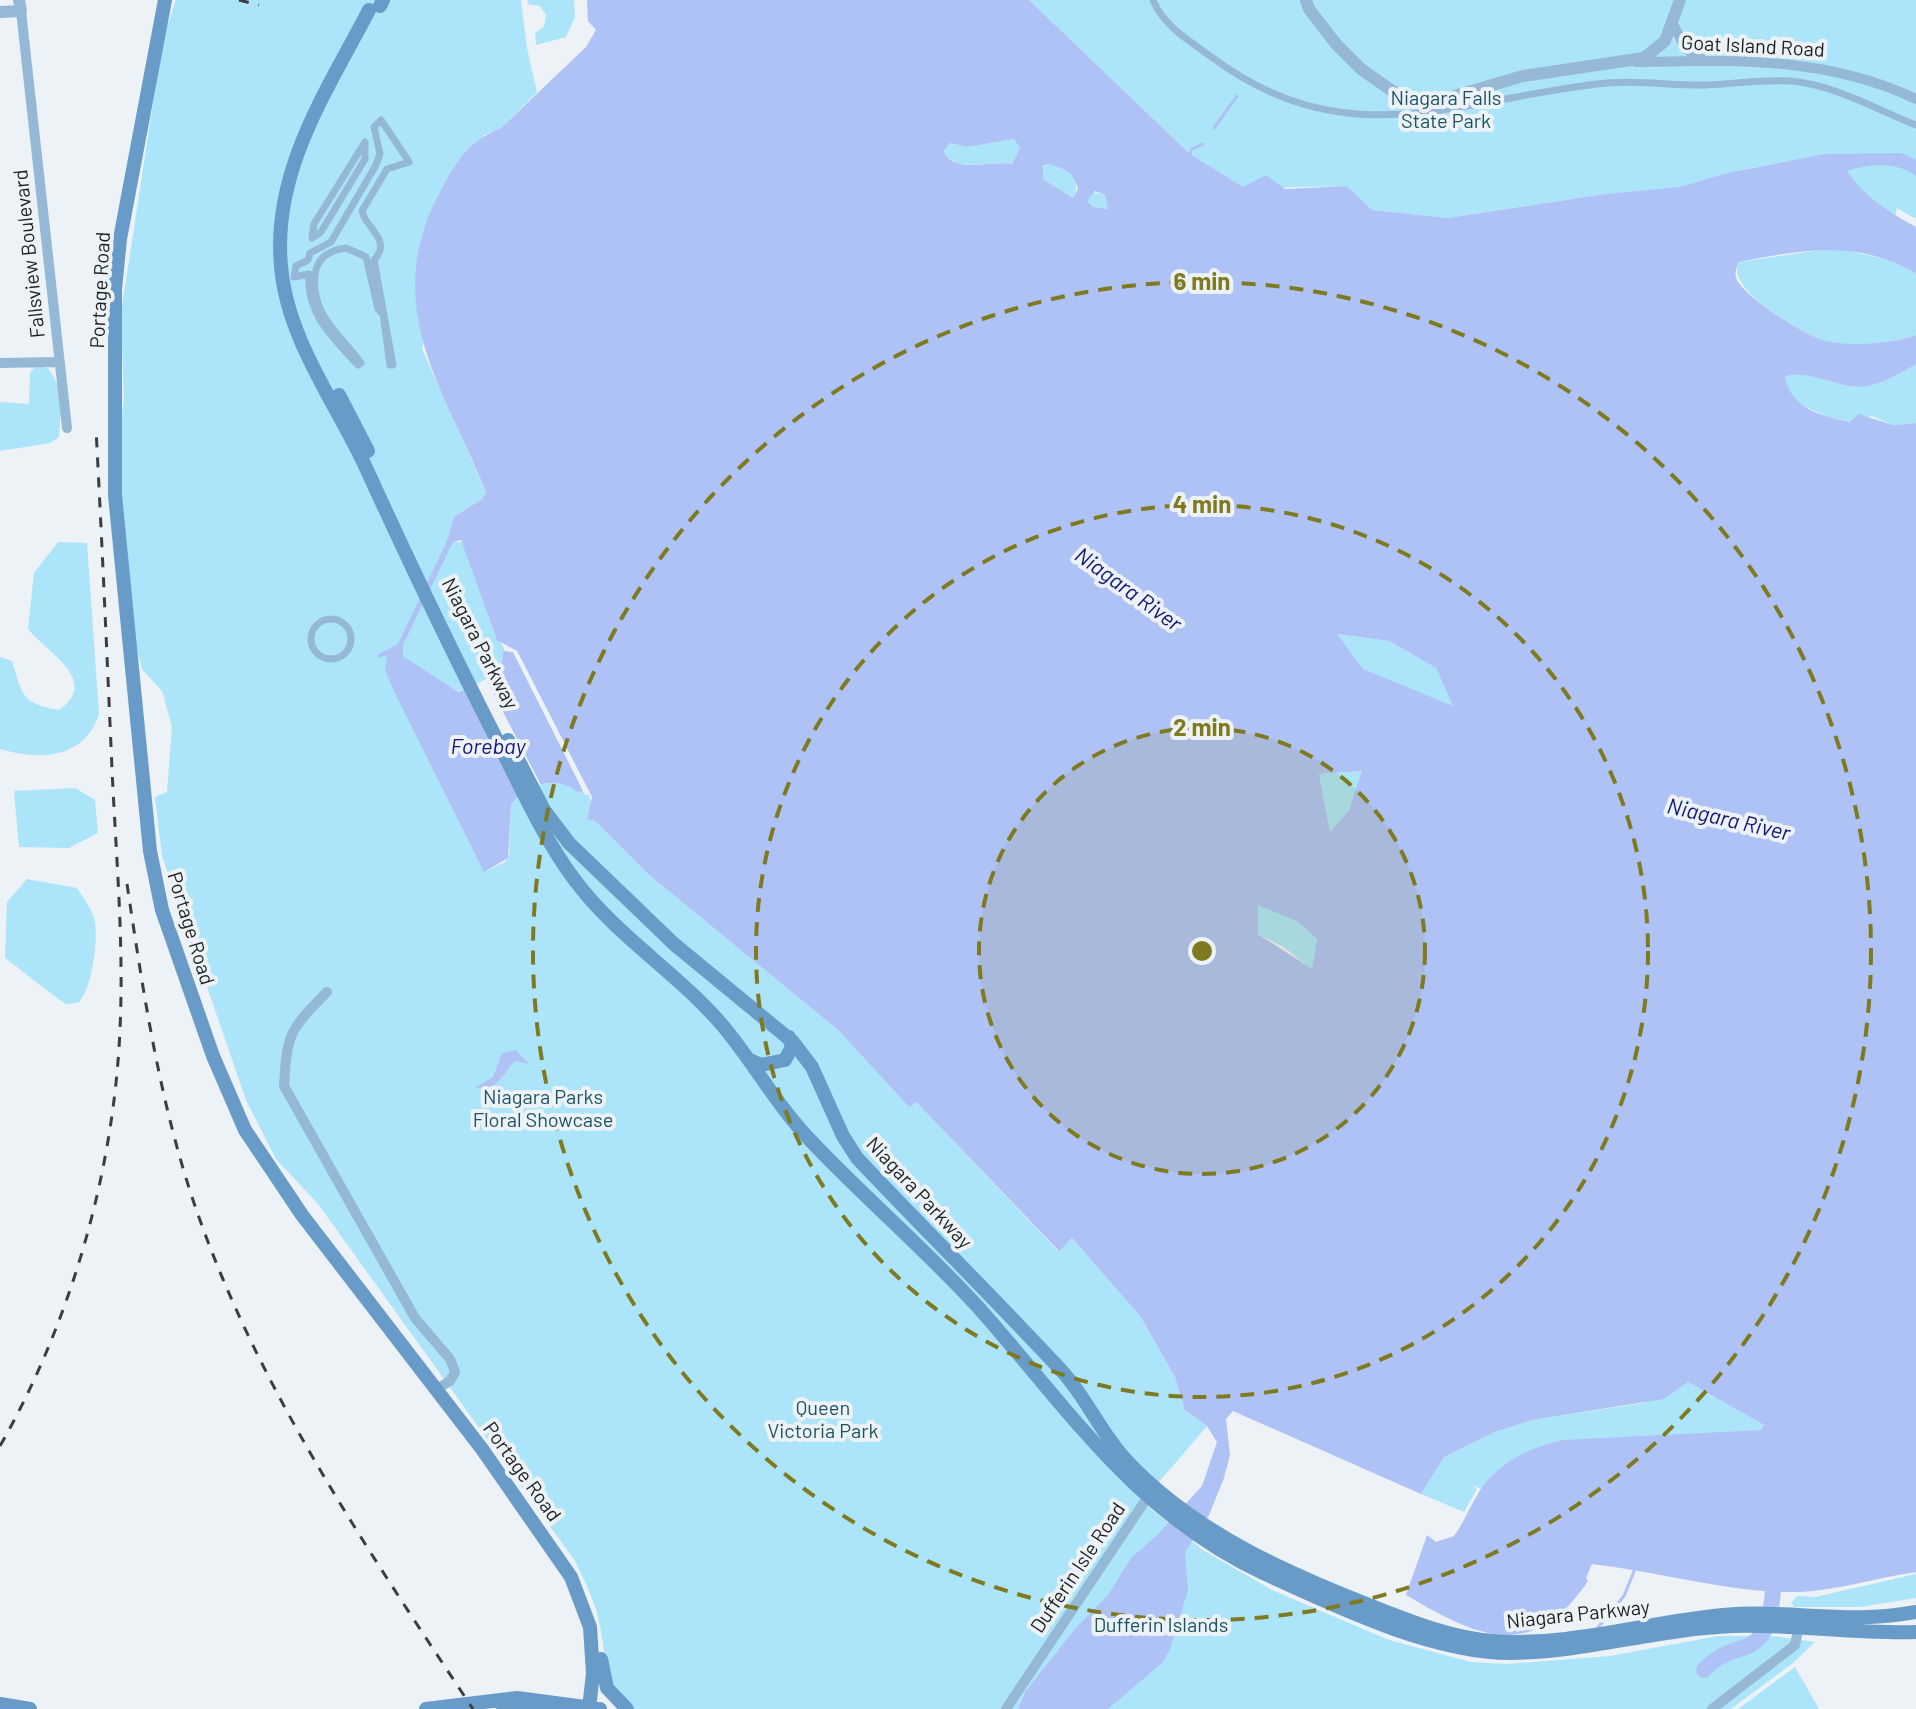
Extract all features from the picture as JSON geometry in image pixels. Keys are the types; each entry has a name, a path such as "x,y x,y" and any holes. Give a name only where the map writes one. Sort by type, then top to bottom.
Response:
{"main road":[{"name":"Portage Road","path":"163,3 120,239 115,289 115,495 150,851 167,925 213,1056 245,1130 302,1215 437,1389 560,1558 584,1607 593,1653 593,1708"},
{"name":"Niagara Parkway","path":"376,5 291,167 281,210 281,269 287,302 300,337 530,794 560,860 589,899 703,1004 812,1142 930,1255 1019,1354 1091,1443 1206,1533 1289,1572 1447,1633 1501,1642 1583,1641 1743,1620 1792,1622 1860,1619 1916,1612"},
{"name":"Niagara Parkway","path":"530,794 561,835 636,909 789,1037 812,1067 857,1158 1072,1382 1113,1445 1151,1492"},
{"path":"747,1058 761,1065 785,1060 792,1048 789,1037"},
{"path":"529,1513 555,1539 578,1574 596,1619 604,1682 627,1709"},
{"path":"1792,1622 1916,1632"},
{"path":"426,1709 517,1698 593,1708"},
{"path":"0,1704 30,1709"},
{"path":"503,1709 544,1709"}],"street":[{"path":"1153,0 1159,14 1172,27 1223,66 1289,99 1347,113 1404,117 1615,82 1703,85 1790,81 1819,85 1916,125"},
{"name":"Goat Island Road","path":"1306,0 1336,44 1361,69 1392,92 1416,103 1438,103 1523,76 1632,62 1708,60 1831,68 1916,99"},
{"name":"Goat Island Road","path":"1632,62 1656,51 1673,24 1680,0"},
{"path":"0,12 20,6"},
{"name":"Fallsview Boulevard","path":"20,6 58,319 58,362 67,428"},
{"path":"1673,24 1686,49 1708,60"},
{"path":"381,120 399,142 400,152 409,162 387,169 362,211 380,243 379,255 374,260 393,365 390,365 383,314 378,309 366,257 350,249 337,249 323,257 316,269 314,289 322,317 348,345 361,363 358,365 316,315 309,296 309,274 294,277 295,270 308,260 310,253 331,242 376,165 380,154 374,127 381,120"},
{"path":"365,142 364,160 321,232 312,238 314,224 365,142"},
{"path":"0,363 58,362"},
{"path":"331,619 348,629 349,648 340,657 321,657 312,647 311,634 318,623 331,619"},
{"path":"327,992 294,1026 286,1043 284,1086 415,1318 450,1359 455,1372 450,1381 437,1389"},
{"name":"Dufferin Isle Road","path":"1006,1709 1151,1492"},
{"path":"1712,1709 1790,1650 1797,1642 1792,1622"}],"green space":[{"name":"Queen Victoria Park","path":"176,0 521,0 537,92 501,128 484,135 422,349 486,492 482,499 454,517 448,537 453,542 463,542 495,635 505,655 503,663 491,677 456,692 408,662 402,654 396,654 486,871 505,862 509,856 511,805 524,792 551,783 577,792 588,790 595,821 648,874 838,1030 909,1107 915,1101 1058,1251 1072,1238 1140,1316 1175,1377 1185,1410 1207,1426 1142,1502 1203,1550 1272,1590 1389,1640 1471,1662 1507,1664 1610,1656 1718,1636 1772,1636 1815,1642 1792,1664 1731,1709 634,1709 624,1700 611,1682 596,1609 575,1561 318,1204 276,1159 246,1100 162,856 155,797 167,792 172,727 162,691 142,669 126,606 116,468 124,399 121,313 163,38"},
{"path":"528,0 574,0 575,17 566,37 536,45 535,33 544,27 546,15 540,6 527,4"},
{"name":"Niagara Falls State Park","path":"1029,0 1916,0 1916,219 1897,208 1895,216 1880,207 1846,170 1787,161 1727,173 1678,188 1605,194 1448,218 1372,210 1347,186 1244,188 1190,154"},
{"path":"1014,139 1020,148 1012,164 964,164 949,158 944,150 950,143 968,147"},
{"path":"1048,164 1071,175 1076,185 1073,198 1043,179 1043,167"},
{"path":"1091,192 1105,195 1109,209 1093,207 1087,201"},
{"path":"1835,248 1895,261 1916,274 1916,335 1870,344 1844,345 1823,341 1767,308 1742,284 1737,273 1739,262"},
{"path":"1916,364 1916,423 1893,425 1872,416 1851,422 1828,417 1801,405 1787,390 1785,375 1805,375 1858,387 1873,385"},
{"path":"36,365 48,368 62,391 59,437 50,443 0,451 0,402 29,404 30,373"},
{"path":"58,542 87,543 99,714 92,729 72,748 45,755 15,753 0,749 0,657 12,661 25,696 37,705 59,710 71,699 75,688 66,667 28,629 34,573"},
{"path":"1336,634 1389,641 1436,668 1454,708 1363,669"},
{"path":"1363,771 1349,810 1330,832 1319,774"},
{"path":"75,788 95,800 98,833 69,848 19,847 14,791"},
{"path":"27,879 77,888 92,913 96,931 95,952 87,986 79,1002 63,1002 5,958 7,902"},
{"path":"1258,904 1297,921 1317,939 1312,970 1284,947 1258,934"},
{"path":"1688,1382 1764,1425 1762,1430 1549,1443 1501,1467 1481,1489 1473,1485 1477,1489 1464,1512 1421,1494 1444,1457 1495,1432 1532,1420 1644,1403"},
{"path":"1916,1574 1916,1598 1860,1607 1794,1607 1791,1603 1797,1596 1815,1597"},
{"path":"1795,1667 1819,1709 1738,1709"}],"water":[{"path":"587,0 1029,0 1190,154 1243,187 1266,175 1285,189 1347,186 1372,210 1448,218 1605,194 1680,187 1727,173 1825,154 1901,153 1916,160 1916,176 1900,168 1882,165 1847,171 1878,203 1916,227 1916,274 1874,256 1830,250 1739,262 1736,273 1737,280 1752,297 1793,326 1820,339 1862,344 1916,335 1916,364 1873,385 1858,387 1804,375 1785,376 1793,396 1818,414 1850,422 1858,414 1893,425 1916,423 1916,1572 1836,1588 1788,1592 1741,1589 1592,1564 1586,1578 1588,1581 1567,1607 1546,1624 1525,1633 1503,1635 1480,1631 1406,1595 1427,1535 1436,1542 1454,1536 1486,1482 1505,1465 1538,1447 1563,1440 1761,1430 1764,1425 1688,1382 1664,1399 1532,1420 1495,1432 1444,1457 1421,1494 1233,1411 1226,1419 1230,1455 1224,1478 1209,1515 1185,1552 1188,1590 1170,1649 1162,1663 1108,1709 1018,1709 1025,1692 1075,1629 1108,1595 1131,1558 1202,1486 1217,1442 1207,1426 1185,1410 1175,1377 1140,1316 1072,1238 1059,1251 916,1102 909,1107 838,1030 648,874 595,821 587,819 592,797 517,651 497,640 461,540 453,542 403,645 403,656 458,692 489,678 500,667 503,651 513,652 584,791 577,792 550,783 532,787 516,798 511,805 508,858 484,872 392,687 385,670 387,655 379,658 377,655 398,644 446,543 454,517 482,499 486,492 424,346 417,310 416,272 423,233 440,192 464,154 480,139 501,128 586,47 596,30 588,21","holes":["1014,139 1020,148 1012,164 964,165 956,163 944,151 950,143 968,147","1048,164 1071,175 1078,189 1073,198 1043,179 1043,166","1095,191 1105,195 1108,209 1093,207 1087,201","1337,634 1389,641 1436,668 1453,706 1363,669","1362,771 1349,810 1330,832 1319,774","1258,905 1297,921 1317,939 1312,969 1258,934"]},
{"path":"516,1050 529,1064 515,1061 495,1084 475,1088 493,1077 502,1053"}],"pier":[{"path":"503,645 517,651 590,794 585,795 513,652 504,650"},
{"path":"486,679 541,785 519,796 465,690"}],"waterway":[{"path":"1214,128 1237,96"},
{"path":"1190,154 1192,149 1203,144"},
{"path":"1596,1630 1624,1596 1635,1569"},
{"path":"1704,1670 1716,1659 1757,1640 1770,1615 1773,1591"}],"railway":[{"path":"239,0 259,5"},
{"path":"0,1446 48,1348 68,1297 98,1191 116,1083 121,997 120,932 96,429"},
{"path":"127,884 146,1005 171,1124 194,1203 219,1271 249,1337 317,1465 473,1709"}],"water label":[{"name":"Niagara River","path":"1129,588"},
{"name":"Forebay","path":"488,745"},
{"name":"Niagara River","path":"1729,818"}],"park label":[{"name":"Niagara Parks Floral Showcase","path":"543,1108"},
{"name":"Dufferin Islands","path":"1161,1624"}]}
